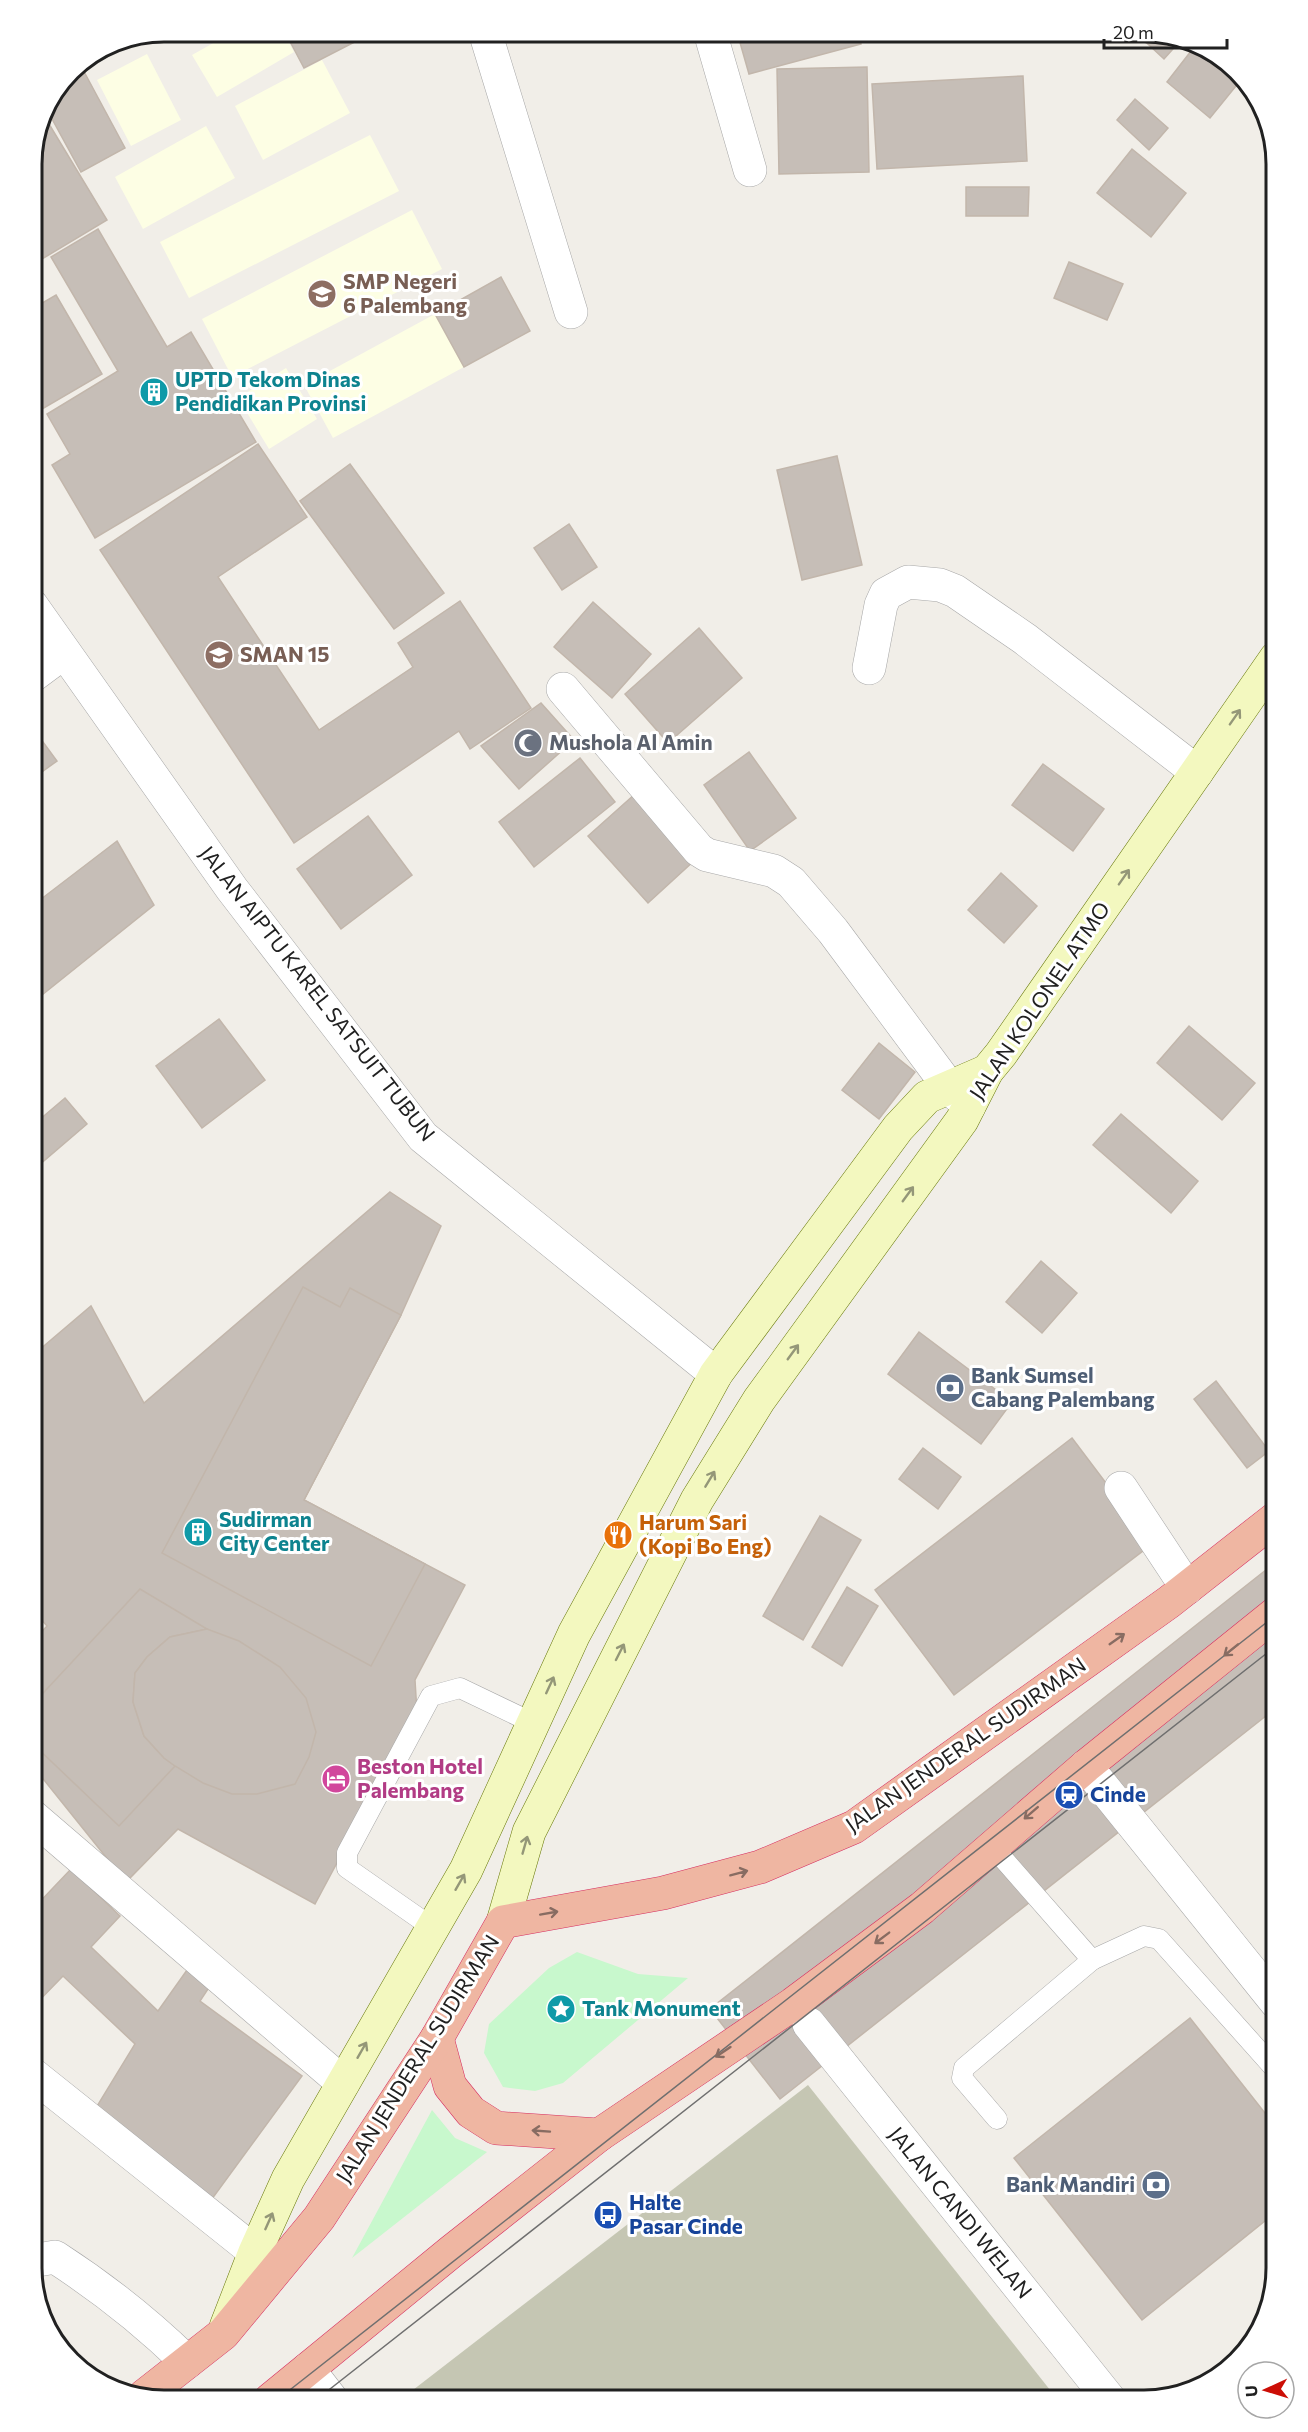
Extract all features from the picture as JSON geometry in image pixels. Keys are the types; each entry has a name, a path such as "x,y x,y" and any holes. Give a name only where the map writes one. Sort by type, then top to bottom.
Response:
{"highway":[{"name":"JALAN JENDERAL SUDIRMAN","path":"152,2389 223,2334 319,2218 437,2038 503,1922 663,1893 739,1873 760,1867 854,1827 1187,1588 1266,1526"},
{"path":"282,2390 452,2251 599,2135 793,2004 922,1908 1086,1766 1266,1621"},
{"path":"437,2038 450,2086 471,2112 496,2128 599,2135"}],"main road":[{"name":"JALAN KOLONEL ATMO","path":"503,1922 529,1832 697,1500 759,1400 962,1120 959,1097 987,1071 1001,1054 1266,672"},
{"path":"223,2334 255,2252 288,2179 466,1869 574,1634 716,1374 898,1128 927,1097 959,1097"}],"street":[{"path":"488,42 571,312"},
{"path":"713,42 750,170"},
{"path":"870,668 881,605 886,594 908,582 940,585 955,591 1025,639 1197,772"},
{"name":"JALAN AIPTU KAREL SATSUIT TUBUN","path":"42,621 232,889 423,1137 716,1374"},
{"path":"42,669 63,653"},
{"path":"562,689 699,850 707,855 774,870 791,882 833,931 959,1097"},
{"path":"1121,1488 1187,1588"},
{"path":"1086,1766 1266,1990"},
{"path":"42,1825 343,2083"},
{"name":"JALAN CANDI WELAN","path":"809,2025 1102,2390"},
{"path":"42,2082 255,2252"},
{"path":"42,2259 55,2257 91,2281 156,2332 187,2362"},
{"path":"308,2369 324,2390"}],"lane":[{"path":"433,1928 347,1868 347,1853 431,1696 460,1688 533,1723"},
{"path":"992,1846 1092,1960"},
{"path":"997,2119 962,2078 964,2068 1092,1960 1144,1936 1160,1939 1266,2059"}],"shaded area":[{"path":"215,42 288,42 294,52 217,97 192,55"},
{"path":"147,54 181,120 131,146 97,80"},
{"path":"322,60 350,113 263,160 235,106"},
{"path":"206,126 235,178 143,229 115,177"},
{"name":"SMP Negeri 6 Palembang","path":"370,135 399,191 189,298 160,242"},
{"name":"SMP Negeri 6 Palembang","path":"412,210 442,269 232,377 202,319"},
{"name":"SMP Negeri 6 Palembang","path":"435,314 464,367 333,438 304,385"},
{"path":"286,368 317,419 269,449 238,398"},
{"path":"808,2085 1050,2390 413,2390"}],"green space":[{"path":"577,1952 638,1974 688,1978 563,2083 535,2091 503,2087 484,2053 489,2024 549,1968"},
{"path":"432,2110 455,2138 487,2152 352,2258"}],"building":[{"path":"290,42 355,42 304,68"},
{"path":"740,42 860,42 861,44 749,74"},
{"path":"1146,42 1175,46 1164,59"},
{"path":"1191,52 1212,63 1237,85 1210,118 1167,82"},
{"path":"867,67 869,172 779,174 777,69"},
{"path":"84,72 125,148 81,172 51,118 67,90"},
{"path":"1023,76 1027,161 877,169 872,84"},
{"path":"1135,99 1168,128 1149,150 1117,120"},
{"path":"48,125 107,220 42,259 42,156"},
{"path":"1132,149 1186,193 1151,237 1097,193"},
{"path":"966,187 1029,187 1028,216 966,216"},
{"name":"UPTD Tekom Dinas Pendidikan Provinsi","path":"98,229 167,347 191,332 256,442 95,538 52,465 70,454 47,414 118,371 51,257"},
{"path":"1069,262 1123,284 1107,320 1054,298"},
{"path":"501,277 530,331 464,367 435,314"},
{"path":"56,295 102,374 42,409 42,303"},
{"name":"SMAN 15","path":"258,444 307,517 218,577 319,730 413,667 398,643 460,601 531,708 470,749 459,731 294,843 100,550"},
{"path":"837,456 862,565 802,580 777,470"},
{"name":"SMAN 15","path":"350,464 444,593 394,629 300,501"},
{"path":"569,524 597,567 562,590 534,548"},
{"path":"593,602 651,654 612,698 554,647"},
{"path":"699,628 742,678 668,743 625,694"},
{"name":"Mushola Al Amin","path":"541,703 574,740 519,789 481,746"},
{"path":"42,741 57,761 42,772"},
{"path":"749,752 796,818 750,851 704,785"},
{"path":"580,758 615,802 534,867 499,822"},
{"path":"1043,764 1104,809 1073,851 1012,805"},
{"path":"635,794 695,860 648,903 588,836"},
{"path":"368,816 412,875 341,929 297,869"},
{"path":"117,841 154,905 42,995 42,898"},
{"path":"1001,873 1037,906 1004,943 968,910"},
{"path":"219,1019 265,1080 202,1128 156,1066"},
{"path":"1189,1026 1255,1083 1222,1120 1157,1063"},
{"path":"879,1043 915,1072 879,1119 842,1090"},
{"path":"65,1098 87,1124 42,1162 42,1118"},
{"path":"1121,1114 1198,1181 1171,1213 1093,1145"},
{"name":"Sudirman City Center","path":"390,1192 441,1226 401,1315 304,1500 465,1585 415,1680 417,1713 315,1904 178,1829 126,1882 42,1777 42,1631 47,1626 42,1620 42,1348 91,1306 144,1403"},
{"path":"1041,1261 1077,1293 1042,1333 1006,1302"},
{"path":"303,1287 340,1307 350,1288 401,1315 304,1500 425,1564 371,1666 162,1553"},
{"name":"Bank Sumsel Cabang Palembang","path":"919,1332 1012,1402 981,1444 888,1374"},
{"path":"1216,1381 1266,1447 1266,1453 1247,1468 1194,1399"},
{"path":"1072,1438 1152,1544 954,1695 875,1590"},
{"path":"923,1448 961,1477 938,1509 899,1479"},
{"path":"820,1516 861,1540 803,1640 763,1616"},
{"path":"1266,1570 1266,1716 780,2099 710,2009"},
{"path":"847,1587 878,1606 842,1666 812,1647"},
{"path":"140,1589 207,1629 170,1637 147,1657 135,1673 133,1702 144,1736 164,1758 175,1766 119,1826 42,1753 42,1694"},
{"path":"207,1629 239,1641 280,1667 306,1698 316,1732 309,1757 295,1784 257,1794 232,1794 203,1783 175,1766 164,1758 144,1736 133,1702 135,1673 147,1657 170,1637"},
{"path":"71,1869 120,1916 91,1947 158,2011 187,1970 210,1986 200,2001 302,2076 209,2203 91,2116 135,2044 63,1976 42,1998 42,1899"},
{"name":"Bank Mandiri","path":"1190,2018 1266,2114 1266,2220 1142,2320 1014,2158"}],"tram line":[{"path":"290,2390 1266,1623"},
{"path":"329,2390 1266,1654"}],"place":[{"name":"SMP Negeri 6 Palembang","path":"322,294"},
{"name":"UPTD Tekom Dinas Pendidikan Provinsi","path":"154,392"},
{"name":"SMAN 15","path":"219,655"},
{"name":"Mushola Al Amin","path":"528,743"},
{"name":"Bank Sumsel Cabang Palembang","path":"950,1388"},
{"name":"Sudirman City Center","path":"198,1532"},
{"name":"Harum Sari (Kopi Bo Eng)","path":"618,1535"},
{"name":"Beston Hotel Palembang","path":"336,1779"},
{"name":"Cinde","path":"1069,1795"},
{"name":"Tank Monument","path":"561,2009"},
{"name":"Bank Mandiri","path":"1156,2185"},
{"name":"Halte Pasar Cinde","path":"608,2215"}]}
